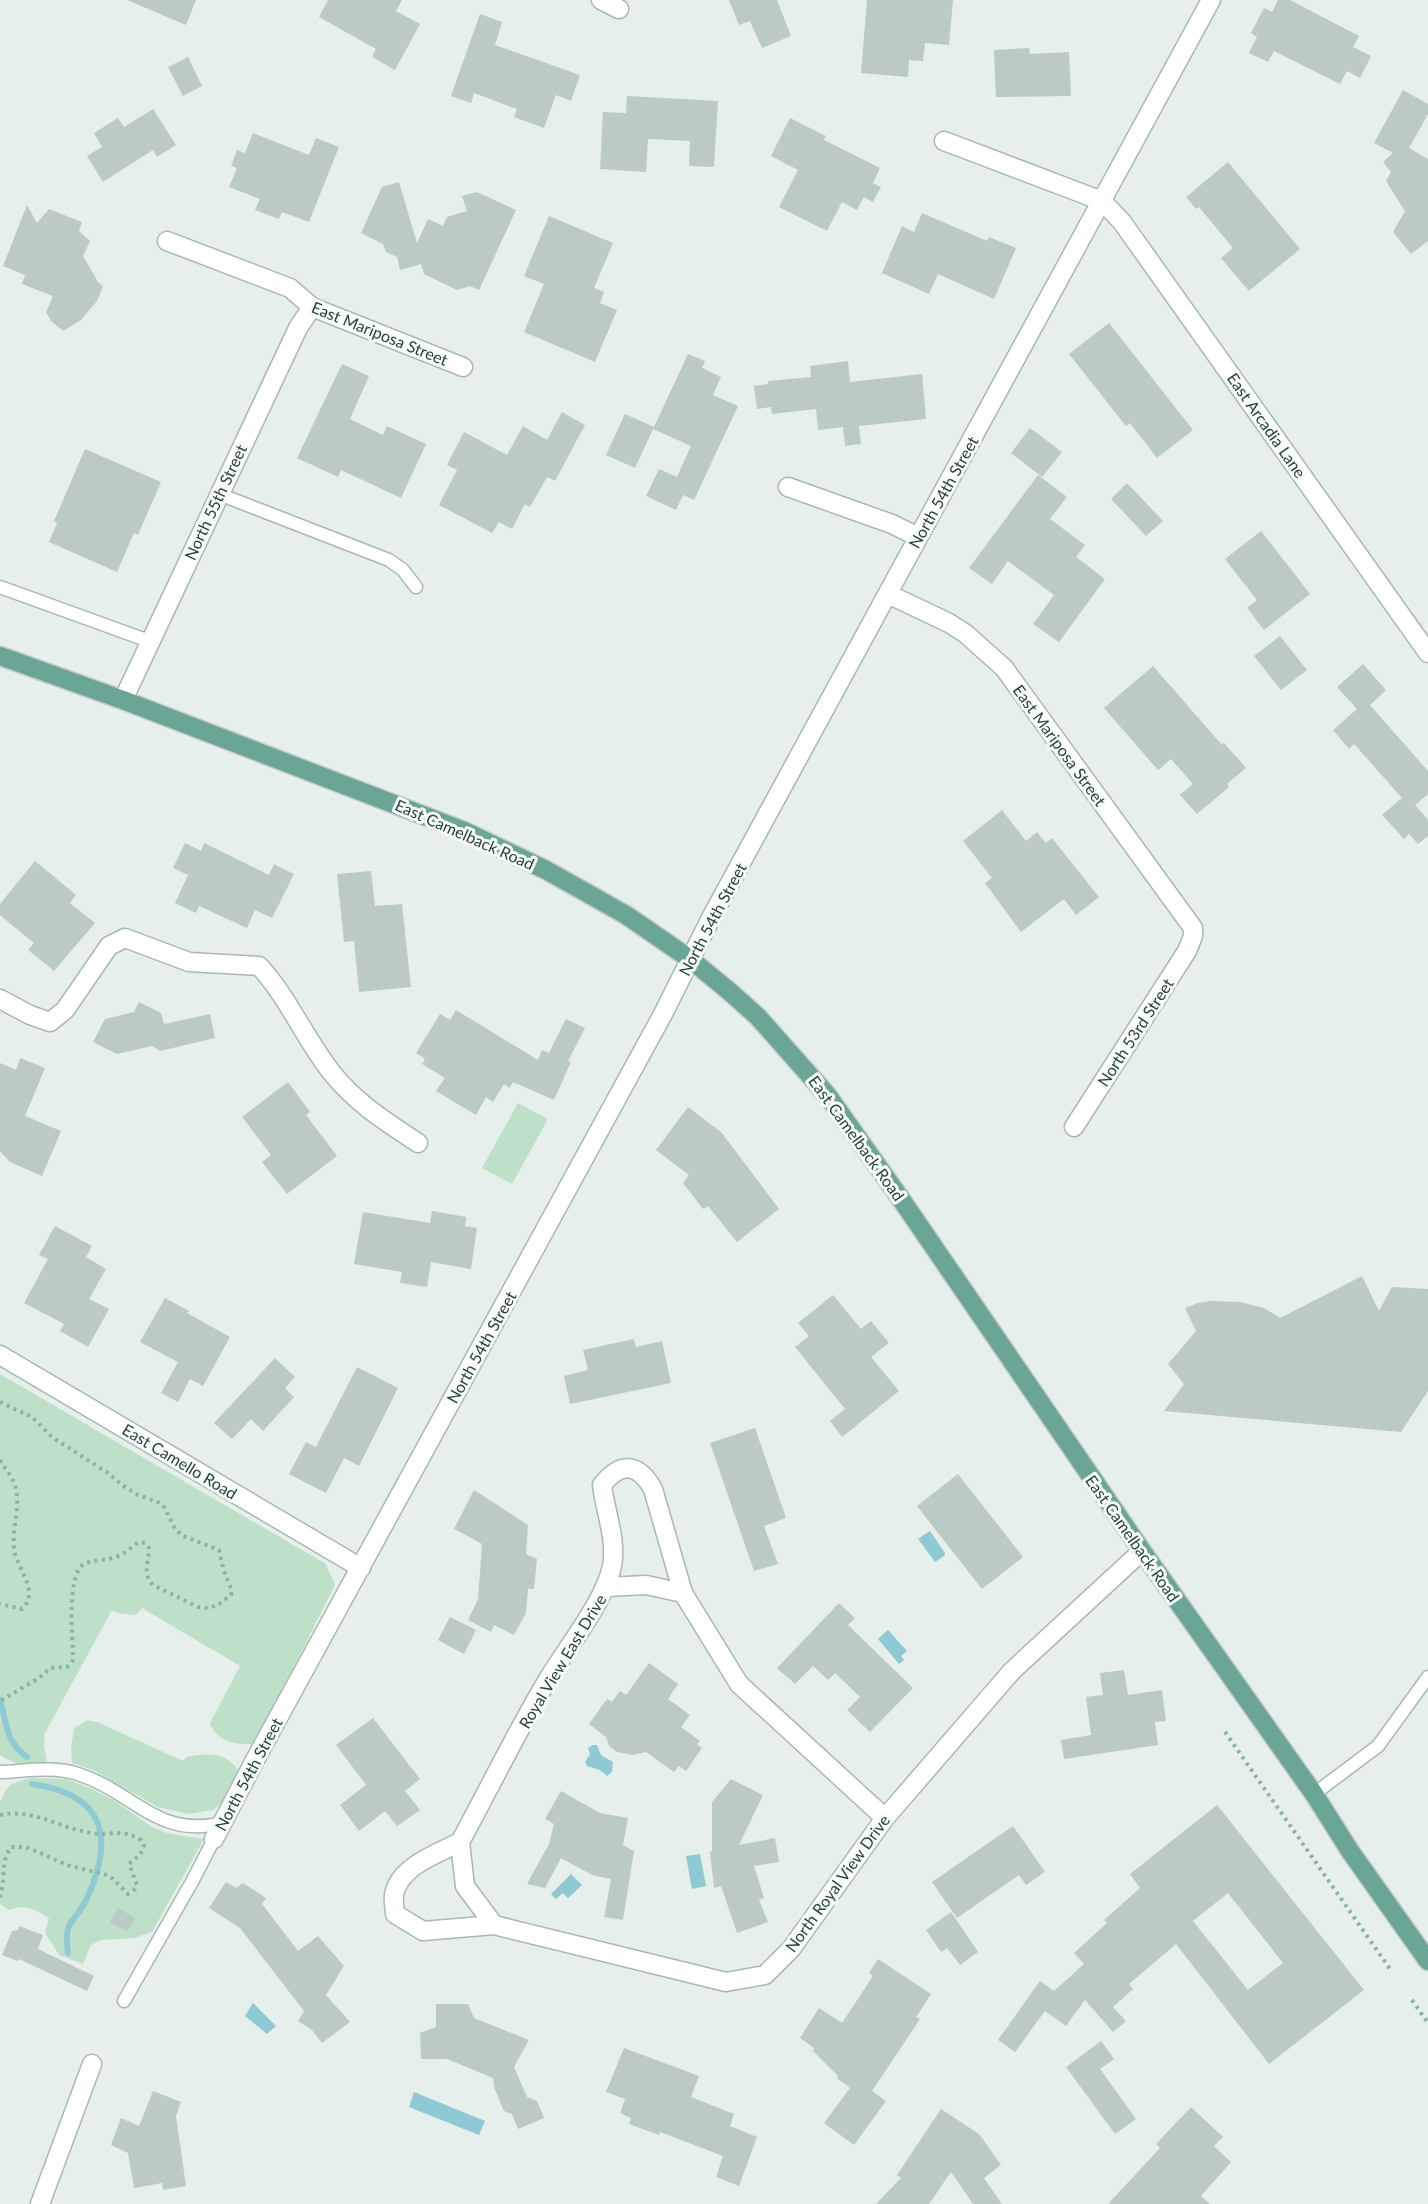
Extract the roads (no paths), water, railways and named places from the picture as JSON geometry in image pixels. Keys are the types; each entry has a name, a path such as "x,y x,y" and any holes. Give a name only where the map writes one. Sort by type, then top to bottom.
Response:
{"main road":[{"name":"East Camelback Road","path":"0,656 123,700 464,831 586,892 626,915 690,959 758,1017 828,1096 1142,1551 1314,1794 1350,1851 1426,1954"}],"street":[{"path":"601,0 619,9"},
{"name":"North 54th Street","path":"218,1831 1211,0"},
{"path":"944,141 1102,201"},
{"name":"East Arcadia Lane","path":"1102,201 1122,222 1428,653"},
{"name":"East Mariposa Street","path":"167,241 290,288 312,307 463,367"},
{"name":"North 55th Street","path":"123,700 298,328 312,307"},
{"path":"788,487 892,524 918,537"},
{"name":"East Mariposa Street","path":"888,594 949,623 966,634 1004,668 1188,921 1193,936"},
{"name":"North 53rd Street","path":"1074,1127 1187,951 1193,936"},
{"path":"0,999 30,1015 50,1022 65,1010 109,946 125,938 189,963 259,966 272,980 331,1072 361,1105 418,1143"},
{"name":"East Camello Road","path":"0,1355 361,1568"},
{"name":"Royal View East Drive","path":"460,1842 546,1682 607,1587 613,1563 612,1530 604,1505 602,1485 613,1471 630,1468 644,1474 653,1489 683,1593"},
{"name":"North Royal View Drive","path":"460,1842 416,1865 400,1879 394,1896 395,1914 423,1931 494,1925 726,1982 765,1975 791,1949 885,1818 1012,1671 1142,1551"},
{"path":"607,1587 646,1585 683,1593 739,1684 885,1818"},
{"path":"460,1842 465,1886 494,1925"},
{"path":"39,2204 92,2064"}],"lane":[{"path":"219,494 389,560 403,570 416,587"},
{"path":"0,587 149,641"},
{"path":"1314,1794 1378,1746 1428,1677"},
{"path":"0,1772 68,1771 99,1783 152,1816 170,1823 218,1831 193,1880 124,2001"}],"water":[{"path":"930,1531 945,1553 935,1562 918,1539"},
{"path":"888,1630 907,1651 901,1656 904,1660 899,1664 878,1639"},
{"path":"597,1745 601,1755 613,1762 612,1772 607,1776 600,1770 587,1766 585,1762 590,1754 588,1748"},
{"path":"700,1854 706,1886 692,1889 686,1856"},
{"path":"571,1874 582,1885 568,1898 563,1893 556,1899 551,1894"},
{"path":"253,2003 276,2026 267,2034 245,2016"},
{"path":"414,2092 485,2121 479,2135 409,2107"}],"waterway":[{"path":"0,1700 10,1738 27,1757"},
{"path":"32,1784 56,1789 74,1797 88,1808 97,1821 101,1836 101,1854 96,1874 88,1896 67,1932 68,1953"}]}
